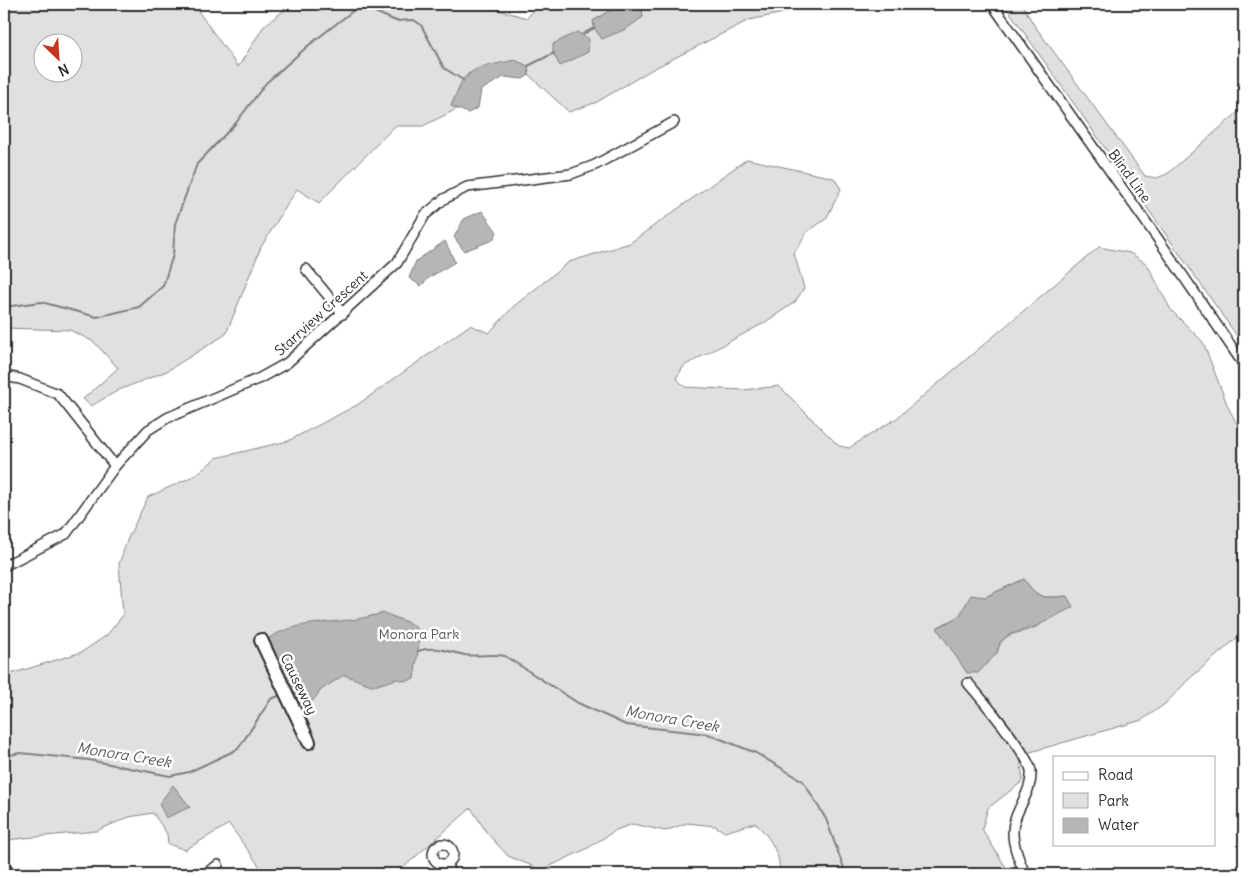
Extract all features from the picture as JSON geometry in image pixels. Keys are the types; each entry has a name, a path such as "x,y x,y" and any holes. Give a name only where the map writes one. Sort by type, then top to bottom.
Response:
{"highway":[{"name":"Causeway","path":"261,640 309,742"},
{"path":"4,868 8,874"}],"main road":[{"path":"1240,874 1244,871"}],"street":[{"name":"Blind Line","path":"992,4 1158,238 1244,365"},
{"name":"Starrview Crescent","path":"4,566 66,534 115,466 134,444 156,424 278,370 343,314 397,263 425,215 444,199 467,187 571,174 595,165 674,122"},
{"path":"306,269 343,314"},
{"path":"4,376 20,379 58,394 115,466"},
{"path":"968,683 998,718 1027,760 1031,769 1030,780 1015,820 1013,833 1025,874"},
{"path":"446,864 451,874"},
{"path":"205,874 218,865"}],"green space":[{"path":"4,4 193,4 238,67 264,26 292,4 494,4 492,8 527,18 538,4 620,4 593,21 643,17 641,4 804,4 779,14 749,20 651,70 597,102 569,112 529,75 528,66 469,73 462,80 451,106 459,108 423,126 395,126 319,203 297,189 261,247 226,334 167,371 119,390 91,406 83,399 118,368 94,342 70,330 4,328"},
{"path":"1004,4 1022,4 1034,25 1145,176 1157,178 1167,174 1244,107 1244,346"},
{"name":"Monora Park","path":"747,159 834,178 841,189 826,219 807,232 794,253 804,288 795,302 764,323 684,366 676,378 685,387 744,390 779,386 839,446 849,448 897,418 1099,247 1130,253 1147,264 1171,310 1203,342 1228,407 1244,437 1244,632 1188,680 1165,704 1142,720 1020,755 1023,781 988,808 982,829 1010,874 780,874 776,852 765,834 755,823 725,832 715,826 687,823 665,831 633,824 616,830 588,848 542,870 508,856 487,833 471,808 396,874 265,874 229,824 185,850 168,844 167,834 153,813 129,817 96,831 5,840 4,676 82,652 107,635 123,615 119,564 128,538 148,497 196,475 216,458 288,441 357,405 470,325 489,333 514,306 569,262 630,243","holes":["1024,579 1037,594 1046,597 1066,596 1040,625 1012,634 1003,640 997,653 938,627 959,616 985,597"]}],"water":[{"path":"620,4 641,4 643,17 626,29 602,39 594,28 593,21"},
{"path":"577,32 589,39 588,52 560,66 553,53 553,44"},
{"path":"515,60 528,66 529,75 523,79 504,77 481,90 478,108 468,113 451,106 468,75 489,65"},
{"path":"482,211 497,232 493,240 464,251 454,237 464,219"},
{"path":"445,241 455,262 430,277 421,286 409,278 416,261"},
{"path":"1024,579 1033,591 1042,596 1067,596 1073,607 1037,626 1008,635 1000,642 997,653 978,673 967,673 937,628 959,616 971,595 985,597"},
{"path":"384,613 414,625 420,637 414,679 406,681 397,679 374,686 344,675 321,690 303,710 301,716 265,641 274,635 295,627"},
{"path":"173,785 190,807 166,818 159,804"}],"waterway":[{"path":"4,307 41,302 97,317 139,307 163,286 173,255 175,224 197,164 235,124 266,83 309,45 354,10 368,9 396,21 414,20 421,25 444,68 463,80"},
{"path":"583,34 594,28"},
{"path":"528,66 554,53"},
{"name":"Monora Creek","path":"418,651 436,649 465,655 505,656 578,703 626,725 708,734 756,753 803,781 826,819 846,874"},
{"name":"Monora Creek","path":"4,756 20,753 89,760 170,776 189,772 238,749 271,699 281,695"}]}
